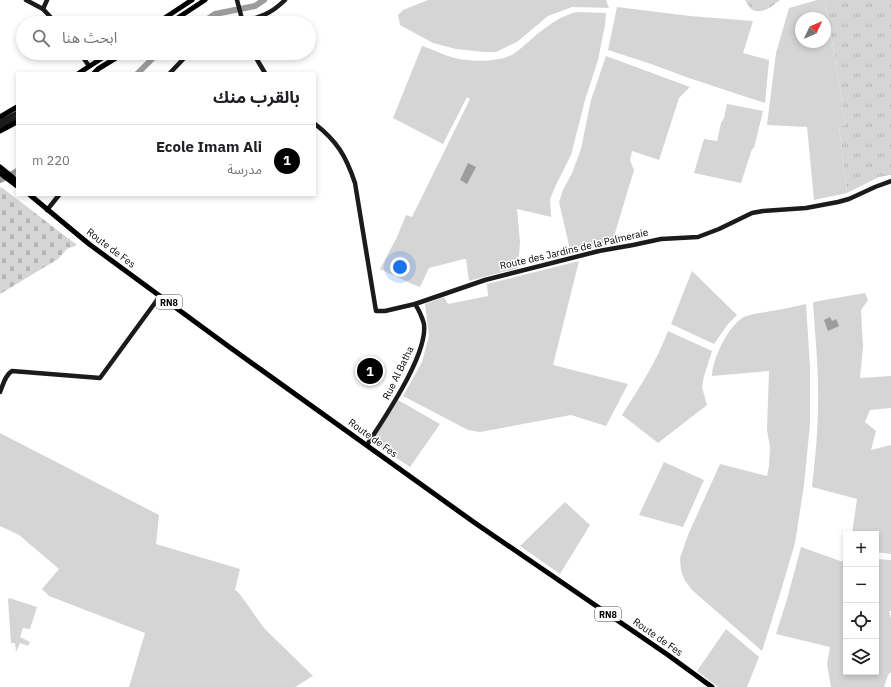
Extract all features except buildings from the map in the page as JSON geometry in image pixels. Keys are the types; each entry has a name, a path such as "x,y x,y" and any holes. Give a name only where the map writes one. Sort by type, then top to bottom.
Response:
{"main road":[{"path":"168,16 192,0"},
{"path":"181,16 205,0"},
{"path":"81,72 99,60"},
{"path":"96,71 113,60"},
{"path":"0,117 16,108"},
{"path":"0,131 16,123"},
{"path":"2,171 16,183"},
{"name":"Route de Fes","path":"31,196 89,244 228,346 470,520 668,655 712,687"}],"street":[{"path":"26,0 43,9 50,16"},
{"path":"43,9 48,0"},
{"path":"237,0 242,16"},
{"path":"262,16 275,9 285,0"},
{"path":"85,60 90,66"},
{"path":"171,72 182,60"},
{"path":"258,60 264,72"},
{"path":"0,122 16,114"},
{"path":"0,126 16,118"},
{"name":"Route des Jardins de la Palmeraie","path":"316,125 325,131 337,145 350,169 355,183 376,311 390,310 415,304 485,280 599,251 660,239 698,237 719,229 752,213 826,205 848,199 875,187 891,182"},
{"path":"47,210 58,196"},
{"path":"0,392 7,375 12,371 100,378 160,296"},
{"name":"Rue Al Batha","path":"367,445 397,398 420,348 424,325 415,304"}],"green space":[{"path":"428,0 606,0 609,8 572,7 548,16 517,42 496,52 484,52 456,49 433,43 400,25 398,15 403,10"},
{"path":"745,0 780,0 768,9 756,11 749,6"},
{"path":"817,0 825,0 827,12 795,12 795,48 831,48 831,36 845,126 839,126 847,193 814,200 807,127 767,125 776,53 789,8"},
{"path":"825,0 891,0 891,175 879,177 847,193 839,126 845,126 831,36 831,12 827,12"},
{"path":"617,7 690,16 753,21 743,53 769,60 765,103 608,50"},
{"path":"576,12 606,13 598,60 585,100 571,155 550,199 551,217 517,209 520,242 518,268 469,281 466,259 464,259 429,268 420,287 380,269 397,237 406,215 412,217 470,99 467,97 443,144 393,118 422,46 458,59 484,61 501,59 515,53 554,22"},
{"path":"606,56 690,87 679,98 659,160 632,151 630,160 634,170 615,233 618,240 571,254 559,202 581,149 591,100"},
{"path":"727,104 763,111 754,148 752,149 741,183 694,173 704,139 717,141"},
{"path":"1,187 77,245 67,249 58,259 0,294 0,188"},
{"path":"579,261 553,365 628,384 606,426 571,415 480,432 468,430 403,396 422,362 429,336 425,304 444,297 448,304 488,296 487,284"},
{"path":"692,271 737,315 728,324 714,344 671,324"},
{"path":"865,293 868,300 861,310 863,347 860,378 891,376 891,408 870,410 865,422 876,431 871,450 891,445 891,554 879,552 879,531 852,531 857,499 812,487 818,414 813,302"},
{"path":"806,304 810,367 810,424 804,485 795,543 762,651 692,590 684,579 681,570 680,558 688,535 720,464 767,476 769,466 770,447 767,430 769,371 712,376 715,361 722,343 738,321 744,317"},
{"path":"668,331 712,351 702,387 707,405 658,443 622,415 653,364"},
{"path":"398,400 440,424 410,467 371,441"},
{"path":"0,433 159,515 156,544 240,569 235,590 239,593 264,628 313,676 295,687 129,687 145,633 49,596 42,589 59,569 19,535 0,526"},
{"path":"664,462 704,480 683,527 639,515"},
{"path":"565,502 590,525 560,574 520,546"},
{"path":"801,547 843,562 843,675 879,675 879,559 891,560 891,611 889,611 891,619 891,672 888,675 884,687 831,687 827,664 830,647 776,634"},
{"path":"9,598 37,607 30,629 23,628 20,637 30,642 28,646 20,643 16,652 15,643 11,643"},
{"path":"726,629 759,657 747,687 718,687 697,671"}],"shaded area":[{"path":"468,163 476,167 467,184 460,180"},
{"path":"830,317 832,321 836,319 839,326 828,331 824,320"}],"waterway":[{"path":"212,16 215,14 255,6 264,0"},
{"path":"139,72 151,60"},
{"path":"0,180 16,172"}],"place":[{"name":"Ecole Imam Ali","path":"370,371"}]}
